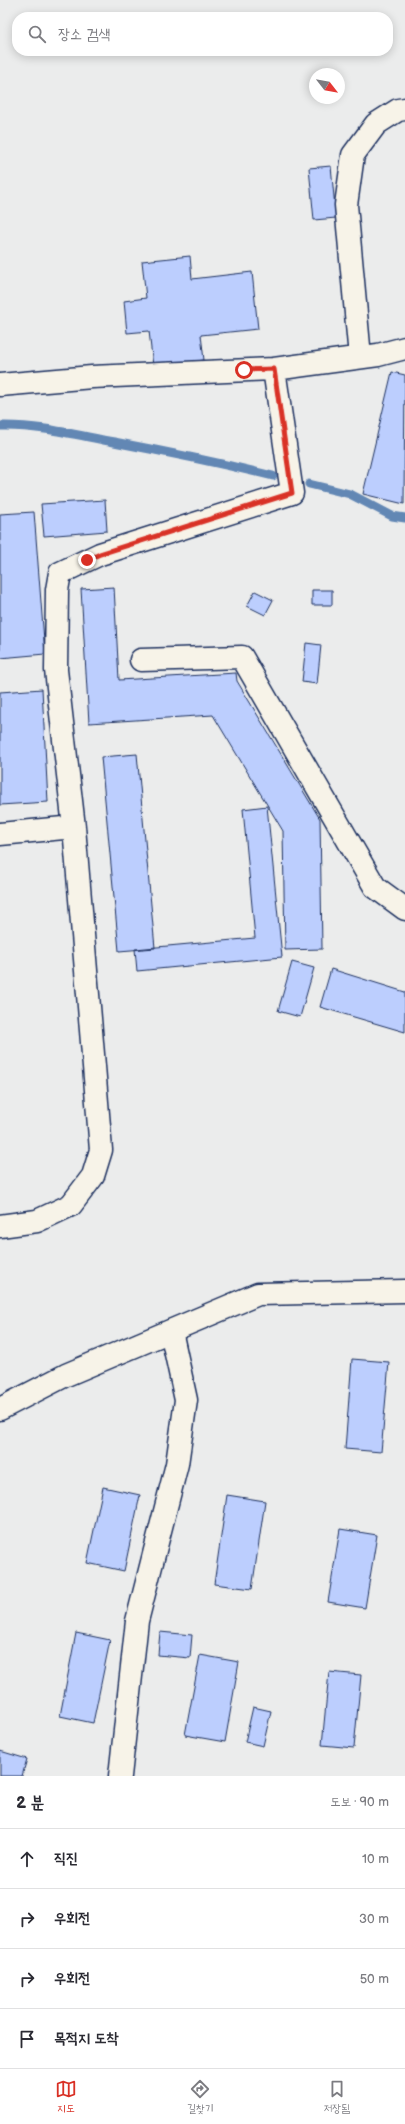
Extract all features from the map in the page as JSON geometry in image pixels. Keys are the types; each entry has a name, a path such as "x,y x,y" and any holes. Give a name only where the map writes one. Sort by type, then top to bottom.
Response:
{"street":[{"path":"360,357 346,205 353,155 376,124 398,110 405,109"},
{"path":"0,385 92,377 274,369 360,357 405,348"},
{"path":"0,1226 37,1221 71,1205 93,1176 101,1150 74,827 56,670 57,590 60,573 100,554 292,493 274,369"},
{"path":"141,660 242,657 375,887 405,909"},
{"path":"0,834 74,827"},
{"path":"0,1409 66,1375 258,1294 405,1291"},
{"path":"120,1776 137,1620 177,1464 186,1400 171,1331"}],"building":[{"path":"331,166 336,218 314,220 309,168"},
{"path":"190,256 192,279 252,272 258,329 201,335 204,360 153,366 149,331 127,333 124,301 146,298 142,261"},
{"path":"392,372 405,375 404,504 363,494"},
{"path":"105,500 107,531 44,536 41,504"},
{"path":"34,512 45,654 0,658 0,514"},
{"path":"114,587 119,680 236,673 237,681 320,819 322,949 285,950 283,831 213,715 89,723 81,589"},
{"path":"312,590 332,590 332,605 312,605"},
{"path":"255,591 273,600 265,615 247,606"},
{"path":"306,643 321,645 317,684 302,682"},
{"path":"42,689 48,802 0,805 0,692"},
{"path":"137,754 155,948 119,951 101,757"},
{"path":"267,806 282,957 137,971 135,949 255,938 243,809"},
{"path":"292,962 314,968 300,1017 278,1011"},
{"path":"331,969 405,992 405,1032 320,1007"},
{"path":"352,1359 389,1362 381,1452 345,1449"},
{"path":"103,1487 140,1495 124,1571 87,1563"},
{"path":"227,1495 265,1501 252,1589 214,1584"},
{"path":"340,1529 377,1535 365,1608 328,1602"},
{"path":"160,1632 192,1635 190,1658 158,1655"},
{"path":"76,1633 110,1640 93,1723 60,1716"},
{"path":"200,1655 239,1662 225,1742 185,1735"},
{"path":"329,1672 361,1675 354,1748 322,1745"},
{"path":"253,1707 271,1711 263,1746 245,1742"},
{"path":"0,1751 27,1759 22,1776 0,1776"}],"waterway":[{"path":"0,426 29,427 57,431 174,454 273,476"},
{"path":"309,484 350,494 392,516 405,518"}],"route":[{"path":"87,560 100,554 292,493 274,369 244,370"}]}
